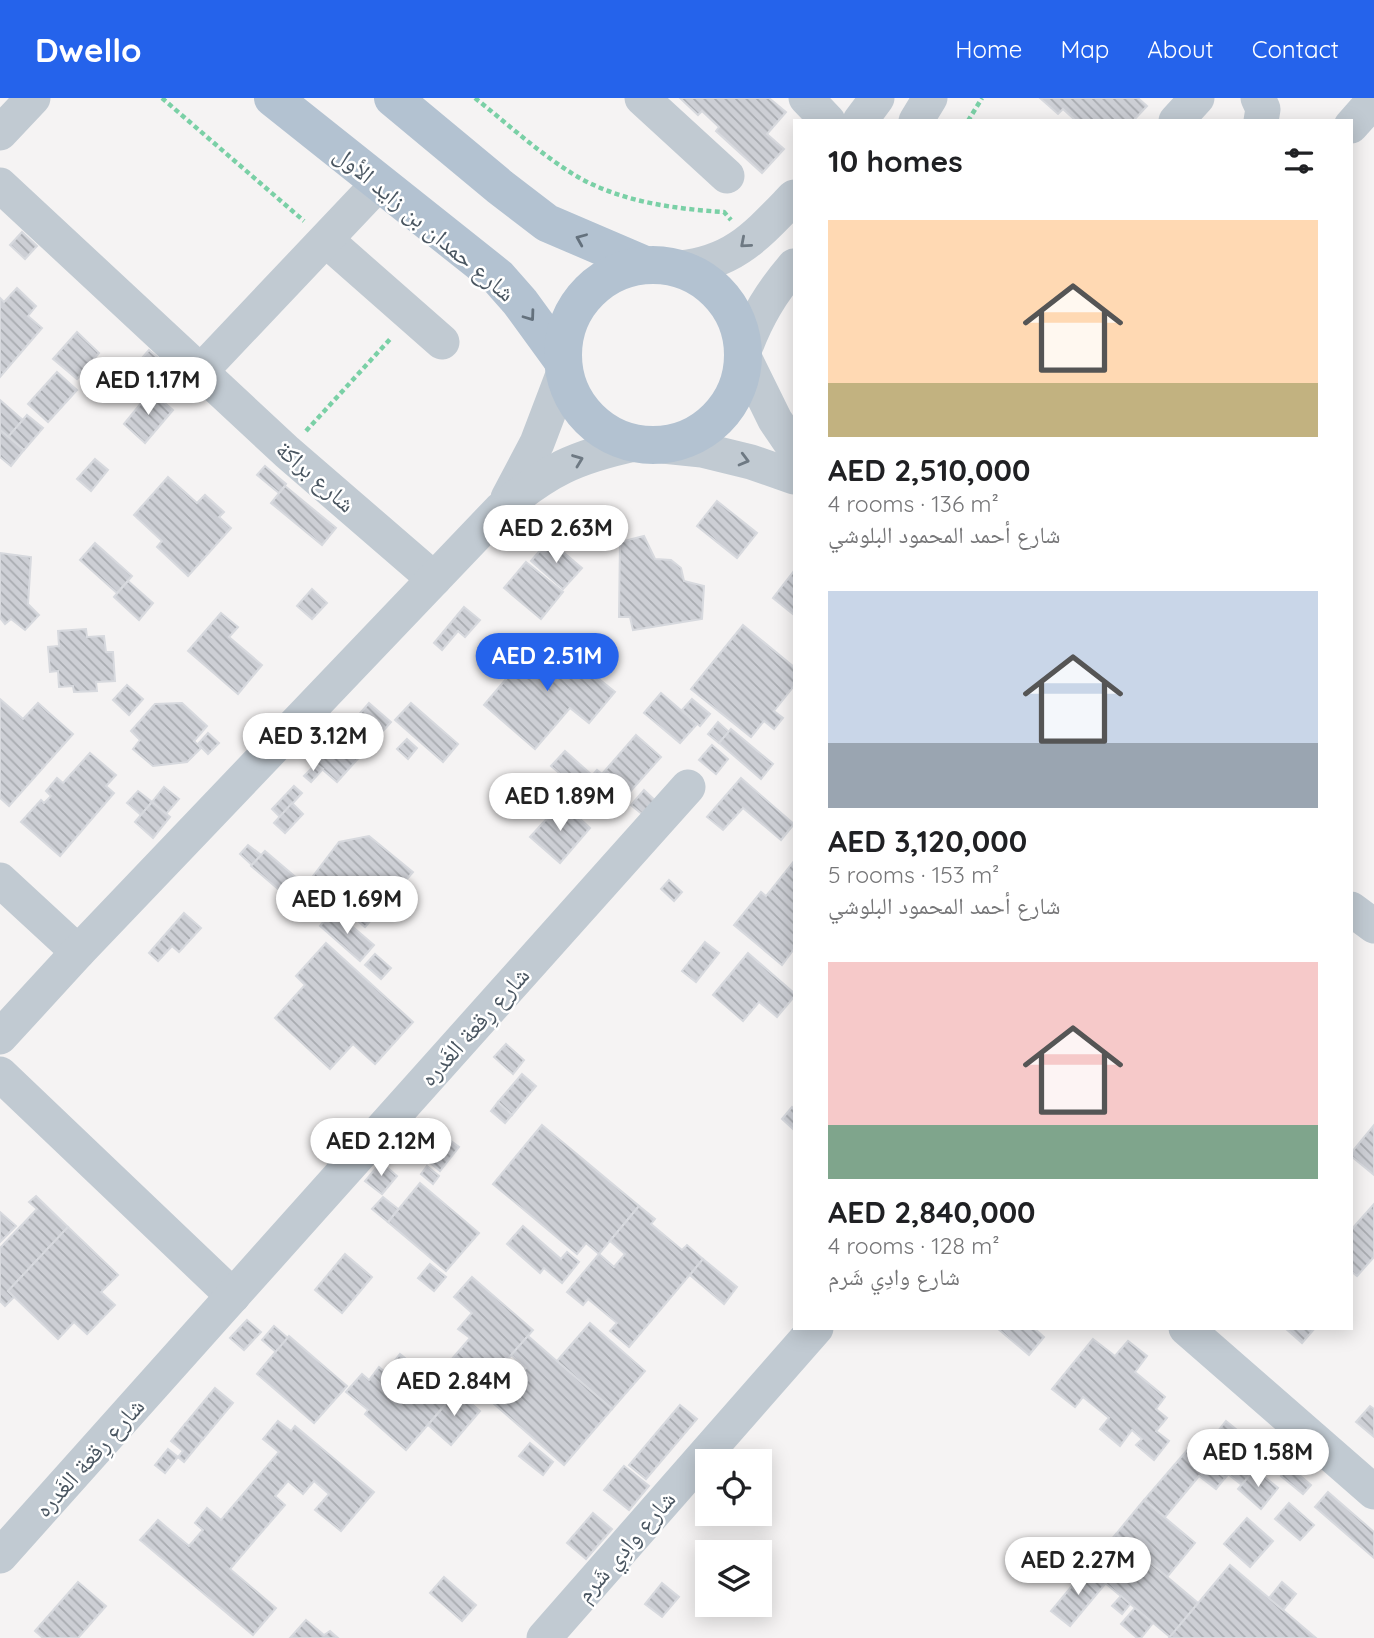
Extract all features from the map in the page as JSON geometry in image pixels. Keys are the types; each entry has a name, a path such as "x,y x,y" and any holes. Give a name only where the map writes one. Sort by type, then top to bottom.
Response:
{"main road":[{"name":"شارع حمدان بن زايد الأول","path":"273,98 498,277 520,302 563,367"},
{"path":"393,98 547,223 699,277 717,290 731,308 740,328 744,354 736,392 717,420 687,439 644,444 610,434 589,418 573,397 563,367 565,333 576,307 594,286 617,271 662,266"}],"street":[{"path":"0,133 33,98"},
{"path":"642,98 727,176"},
{"path":"806,98 826,119"},
{"path":"861,119 877,98"},
{"path":"917,119 930,98"},
{"path":"1177,119 1197,98"},
{"path":"1258,98 1263,109 1261,119"},
{"path":"1353,123 1374,100"},
{"path":"201,371 379,183"},
{"name":"شارع براكة","path":"0,185 287,452 434,579"},
{"path":"662,266 721,259 748,241 793,198"},
{"path":"326,240 442,342"},
{"path":"793,267 769,296 753,325 744,354 775,420 793,447"},
{"path":"500,510 537,443 563,367"},
{"path":"0,1037 434,579 500,510 523,490 576,459 644,444 702,450 751,462 793,477"},
{"name":"شارع رِقعة الغَدره","path":"0,1556 688,787"},
{"path":"0,880 78,952"},
{"path":"0,1074 233,1296"},
{"name":"شارع وادِي شَرم","path":"544,1638 814,1330"},
{"path":"1188,1330 1374,1492"}],"path":[{"path":"162,98 326,240"},
{"path":"475,98 580,178 611,191 658,204 724,212 748,241"},
{"path":"969,119 982,98"},
{"path":"287,452 411,315"}],"building":[{"path":"680,98 769,98 786,112 767,134 784,149 762,173 716,131 719,127 702,111 698,115"},
{"path":"1040,98 1138,98 1147,106 1135,119 1074,119 1063,109 1058,114"},
{"path":"22,232 37,246 25,259 10,245"},
{"path":"17,288 36,306 28,316 42,328 0,377 0,298 4,302"},
{"path":"77,332 99,353 77,379 53,359"},
{"path":"149,350 164,363 152,379 136,365"},
{"path":"57,372 77,390 48,422 28,404"},
{"path":"151,391 173,410 145,443 124,424"},
{"path":"0,400 23,420 8,437 0,430"},
{"path":"27,415 43,428 24,450 8,437"},
{"path":"0,430 24,450 11,466 0,457"},
{"path":"95,459 108,470 91,491 77,479"},
{"path":"265,466 286,484 279,493 257,475"},
{"path":"168,477 197,503 205,495 224,512 219,517 231,528 188,576 157,547 162,541 134,515"},
{"path":"285,486 336,528 322,545 271,503"},
{"path":"717,501 757,533 737,558 697,526"},
{"path":"644,536 655,559 671,560 681,568 684,581 704,586 702,619 633,630 630,617 619,617 620,542"},
{"path":"549,540 582,568 563,589 531,561"},
{"path":"95,543 132,576 117,593 80,560"},
{"path":"0,553 31,557 28,604 39,615 25,630 11,619 5,624 0,618"},
{"path":"526,562 563,592 541,619 504,588"},
{"path":"793,572 793,614 773,598"},
{"path":"128,581 153,603 139,620 114,597"},
{"path":"312,589 327,603 312,619 297,606"},
{"path":"464,607 480,620 465,637 458,631 442,650 434,643"},
{"path":"221,613 238,627 229,637 262,665 238,694 188,651"},
{"path":"743,625 793,666 793,687 774,711 783,718 774,729 764,721 751,737 691,689"},
{"path":"86,629 87,637 104,636 106,652 113,652 115,681 96,682 97,691 74,692 73,686 59,687 58,671 50,672 48,647 59,646 58,631"},
{"path":"553,642 615,692 589,723 570,708 535,749 484,705 535,645"},
{"path":"127,685 143,699 129,715 113,700"},
{"path":"661,693 697,724 680,743 644,713"},
{"path":"0,699 23,719 38,703 73,734 9,806 0,798"},
{"path":"692,699 710,714 700,726 682,710"},
{"path":"182,703 207,726 194,741 201,748 187,762 153,766 133,749 140,740 131,731 155,704"},
{"path":"369,703 391,722 337,782 316,764"},
{"path":"411,703 458,744 443,762 395,720"},
{"path":"718,722 729,732 719,743 708,734"},
{"path":"731,729 773,764 761,779 719,743"},
{"path":"208,733 219,743 208,754 198,744"},
{"path":"636,735 661,757 612,812 583,786 597,770 602,774"},
{"path":"407,739 417,748 408,759 397,749"},
{"path":"712,745 728,759 716,774 699,760"},
{"path":"565,751 592,775 579,790 551,766"},
{"path":"90,753 116,775 106,786 114,793 60,856 21,822 41,800 44,803 51,796 46,791 57,778 63,783"},
{"path":"316,764 323,769 311,782 304,776"},
{"path":"741,778 793,825 781,840 743,808 723,830 707,817"},
{"path":"294,786 302,793 280,817 272,809"},
{"path":"164,787 179,799 166,814 152,802"},
{"path":"644,790 659,804 647,818 631,805"},
{"path":"138,791 152,802 141,815 127,803"},
{"path":"152,802 170,817 153,838 135,822"},
{"path":"562,802 590,828 560,863 530,837"},
{"path":"292,803 303,814 285,833 274,823"},
{"path":"369,836 413,872 365,927 310,880 339,842"},
{"path":"248,845 261,855 252,865 240,854"},
{"path":"265,851 298,879 284,894 251,866"},
{"path":"793,862 793,950 782,965 734,925 761,892 766,896"},
{"path":"669,880 682,892 674,901 661,889"},
{"path":"297,898 313,913 308,918 291,904"},
{"path":"333,910 374,945 360,961 320,926"},
{"path":"184,913 201,928 179,952 172,946 158,961 149,953"},
{"path":"705,942 719,953 696,982 682,971"},
{"path":"326,943 413,1022 375,1064 353,1044 330,1069 275,1018 305,985 296,976"},
{"path":"748,953 793,992 793,998 777,1017 759,1002 743,1021 713,995"},
{"path":"375,954 391,968 381,979 365,965"},
{"path":"506,1044 524,1060 513,1074 494,1057"},
{"path":"522,1074 536,1086 512,1115 498,1102"},
{"path":"498,1102 512,1115 505,1123 491,1111"},
{"path":"792,1107 793,1129 782,1119"},
{"path":"542,1125 639,1206 599,1254 586,1243 577,1254 493,1184"},
{"path":"1374,1125 1374,1175 1353,1158 1353,1151"},
{"path":"447,1138 459,1147 440,1171 428,1161"},
{"path":"381,1162 397,1176 382,1194 365,1181"},
{"path":"427,1166 439,1176 433,1184 421,1174"},
{"path":"420,1183 479,1233 446,1271 388,1222"},
{"path":"36,1196 68,1227 8,1291 14,1297 5,1306 0,1301 0,1248 37,1209 29,1202"},
{"path":"383,1197 398,1209 388,1222 372,1209"},
{"path":"1374,1204 1374,1257 1357,1276 1353,1273 1353,1228"},
{"path":"639,1206 655,1219 651,1224 682,1250 687,1245 703,1259 629,1347 610,1331 617,1323 588,1299 583,1305 567,1292 599,1254 614,1267 625,1254 610,1241"},
{"path":"0,1212 16,1226 0,1242"},
{"path":"523,1226 561,1259 567,1252 579,1262 562,1283 544,1268 540,1273 507,1244"},
{"path":"68,1227 118,1275 101,1292 115,1305 87,1334 74,1322 58,1339 8,1291"},
{"path":"345,1254 372,1277 342,1313 315,1290"},
{"path":"703,1259 737,1287 724,1304 690,1275"},
{"path":"430,1264 446,1277 434,1291 418,1278"},
{"path":"472,1277 533,1330 483,1388 451,1360 470,1338 458,1329 472,1313 454,1297"},
{"path":"247,1320 261,1332 244,1350 230,1338"},
{"path":"590,1323 645,1371 612,1409 557,1361"},
{"path":"274,1326 288,1338 276,1352 262,1340"},
{"path":"999,1330 1036,1330 1044,1337 1029,1355"},
{"path":"1287,1330 1313,1330 1302,1343"},
{"path":"289,1336 347,1386 314,1423 257,1374"},
{"path":"528,1336 612,1409 564,1465 494,1404 526,1368 511,1355"},
{"path":"1093,1339 1115,1356 1128,1341 1147,1356 1135,1372 1165,1397 1156,1409 1167,1418 1156,1431 1169,1441 1154,1460 1136,1445 1142,1439 1132,1430 1120,1446 1100,1429 1109,1418 1083,1397 1075,1407 1052,1389"},
{"path":"400,1354 416,1367 403,1382 388,1369"},
{"path":"421,1361 457,1391 406,1450 365,1414 368,1410 346,1392 362,1374 369,1380 379,1367 400,1385"},
{"path":"215,1388 233,1403 203,1439 185,1424"},
{"path":"457,1391 480,1411 451,1445 428,1425"},
{"path":"680,1405 697,1419 646,1479 629,1465"},
{"path":"1370,1406 1374,1409 1374,1437 1356,1422"},
{"path":"278,1421 291,1431 295,1426 374,1492 341,1531 315,1510 329,1494 314,1481 303,1494 288,1481 275,1496 285,1505 230,1569 276,1608 253,1635 140,1540 158,1520 189,1546 203,1530 195,1523 207,1508 221,1520 279,1452 263,1439"},
{"path":"1226,1421 1254,1444 1237,1464 1210,1441"},
{"path":"185,1424 203,1439 184,1462 178,1457 183,1451 171,1441"},
{"path":"1207,1439 1237,1464 1225,1478 1195,1453"},
{"path":"530,1443 553,1462 543,1475 519,1456"},
{"path":"1254,1444 1267,1455 1250,1475 1237,1464"},
{"path":"1189,1448 1225,1478 1216,1489 1199,1476 1165,1517 1144,1500"},
{"path":"168,1449 178,1457 165,1473 155,1465"},
{"path":"1237,1464 1250,1475 1242,1485 1228,1474"},
{"path":"624,1466 649,1486 629,1510 604,1490"},
{"path":"1289,1466 1311,1485 1303,1494 1281,1476"},
{"path":"1255,1469 1278,1488 1261,1509 1238,1489"},
{"path":"1328,1492 1374,1532 1374,1558 1315,1507"},
{"path":"1144,1500 1195,1543 1167,1577 1116,1534"},
{"path":"1289,1503 1314,1525 1300,1540 1275,1519"},
{"path":"593,1513 612,1529 586,1559 567,1543"},
{"path":"1247,1518 1273,1541 1250,1567 1224,1544"},
{"path":"1116,1534 1198,1603 1170,1637 1087,1568"},
{"path":"1230,1565 1316,1638 1169,1638"},
{"path":"1087,1568 1106,1583 1070,1626 1051,1611"},
{"path":"444,1577 476,1605 462,1621 430,1593"},
{"path":"78,1582 106,1606 78,1638 43,1638 35,1631"},
{"path":"1282,1582 1296,1594 1283,1610 1269,1598"},
{"path":"662,1583 679,1597 662,1617 645,1604"},
{"path":"1121,1596 1130,1604 1122,1614 1112,1606"},
{"path":"1135,1608 1153,1623 1141,1638 1137,1638 1121,1624"},
{"path":"306,1620 324,1635 330,1631 338,1638 290,1638"}]}
